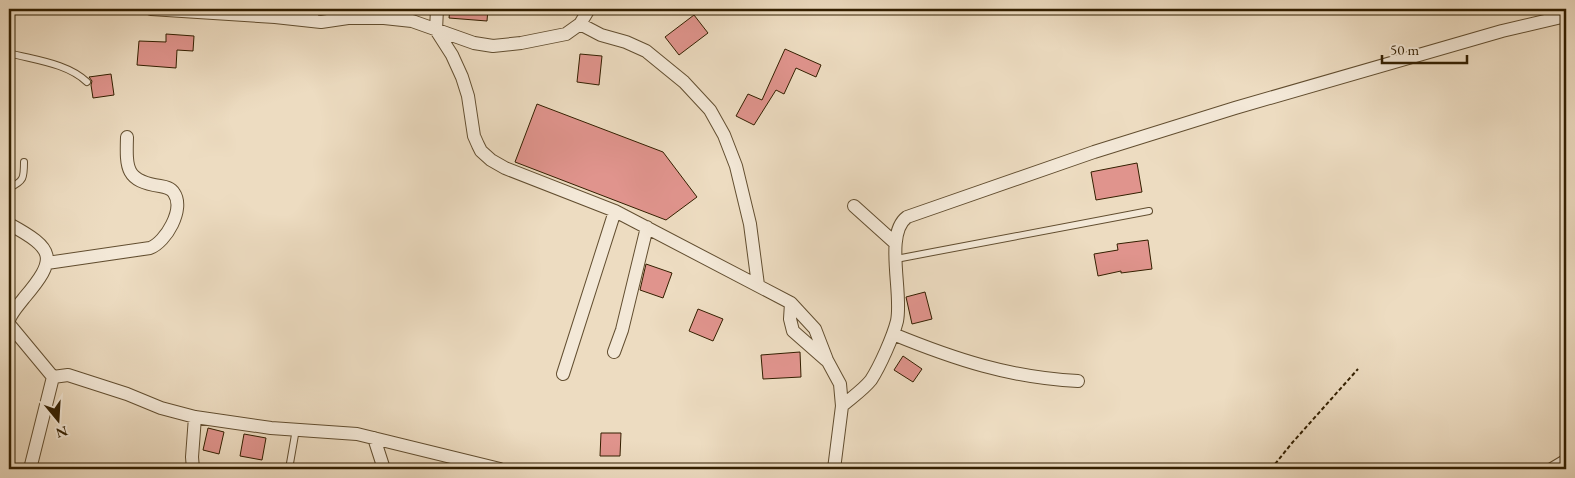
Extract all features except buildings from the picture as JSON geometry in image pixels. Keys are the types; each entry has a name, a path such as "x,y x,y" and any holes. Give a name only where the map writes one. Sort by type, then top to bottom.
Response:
{"street":[{"path":"151,9 384,18 412,21 485,46 500,46 566,34 580,24 589,9"},
{"path":"438,9 436,30 452,55 462,77 468,96 474,136 481,151 491,160 505,168 616,211 791,303 807,319 815,329 826,360 840,384 842,406 834,469"},
{"path":"842,406 871,380 893,334 898,304 894,242 901,222 907,217 1094,152 1235,108 1474,39 1566,16"},
{"path":"580,24 601,35 626,42 646,51 684,82 710,110 724,135 736,166 750,224 758,285"},
{"path":"47,263 150,248 159,244 165,237 176,213 175,195 168,188 145,184 135,178 130,171 126,158 127,137"},
{"path":"854,206 894,242"},
{"path":"563,374 616,211"},
{"path":"9,224 41,245 46,254 47,263 40,280 12,313 9,322 53,377"},
{"path":"614,352 622,330 647,227"},
{"path":"791,303 790,319 794,331 826,360"},
{"path":"893,334 939,353 989,368 1028,377 1078,381"},
{"path":"53,377 68,375 128,394 161,408 194,417 261,426 345,433 374,438 500,469"},
{"path":"30,469 53,377"},
{"path":"193,469 194,417"},
{"path":"374,438 384,469"}],"lane":[{"path":"9,53 62,67 86,82"},
{"path":"9,188 19,184 23,179 24,162"},
{"path":"896,260 1149,211"},
{"path":"288,469 296,429"},
{"path":"1546,469 1566,457"}],"path":[{"path":"1271,469 1358,369"}]}
